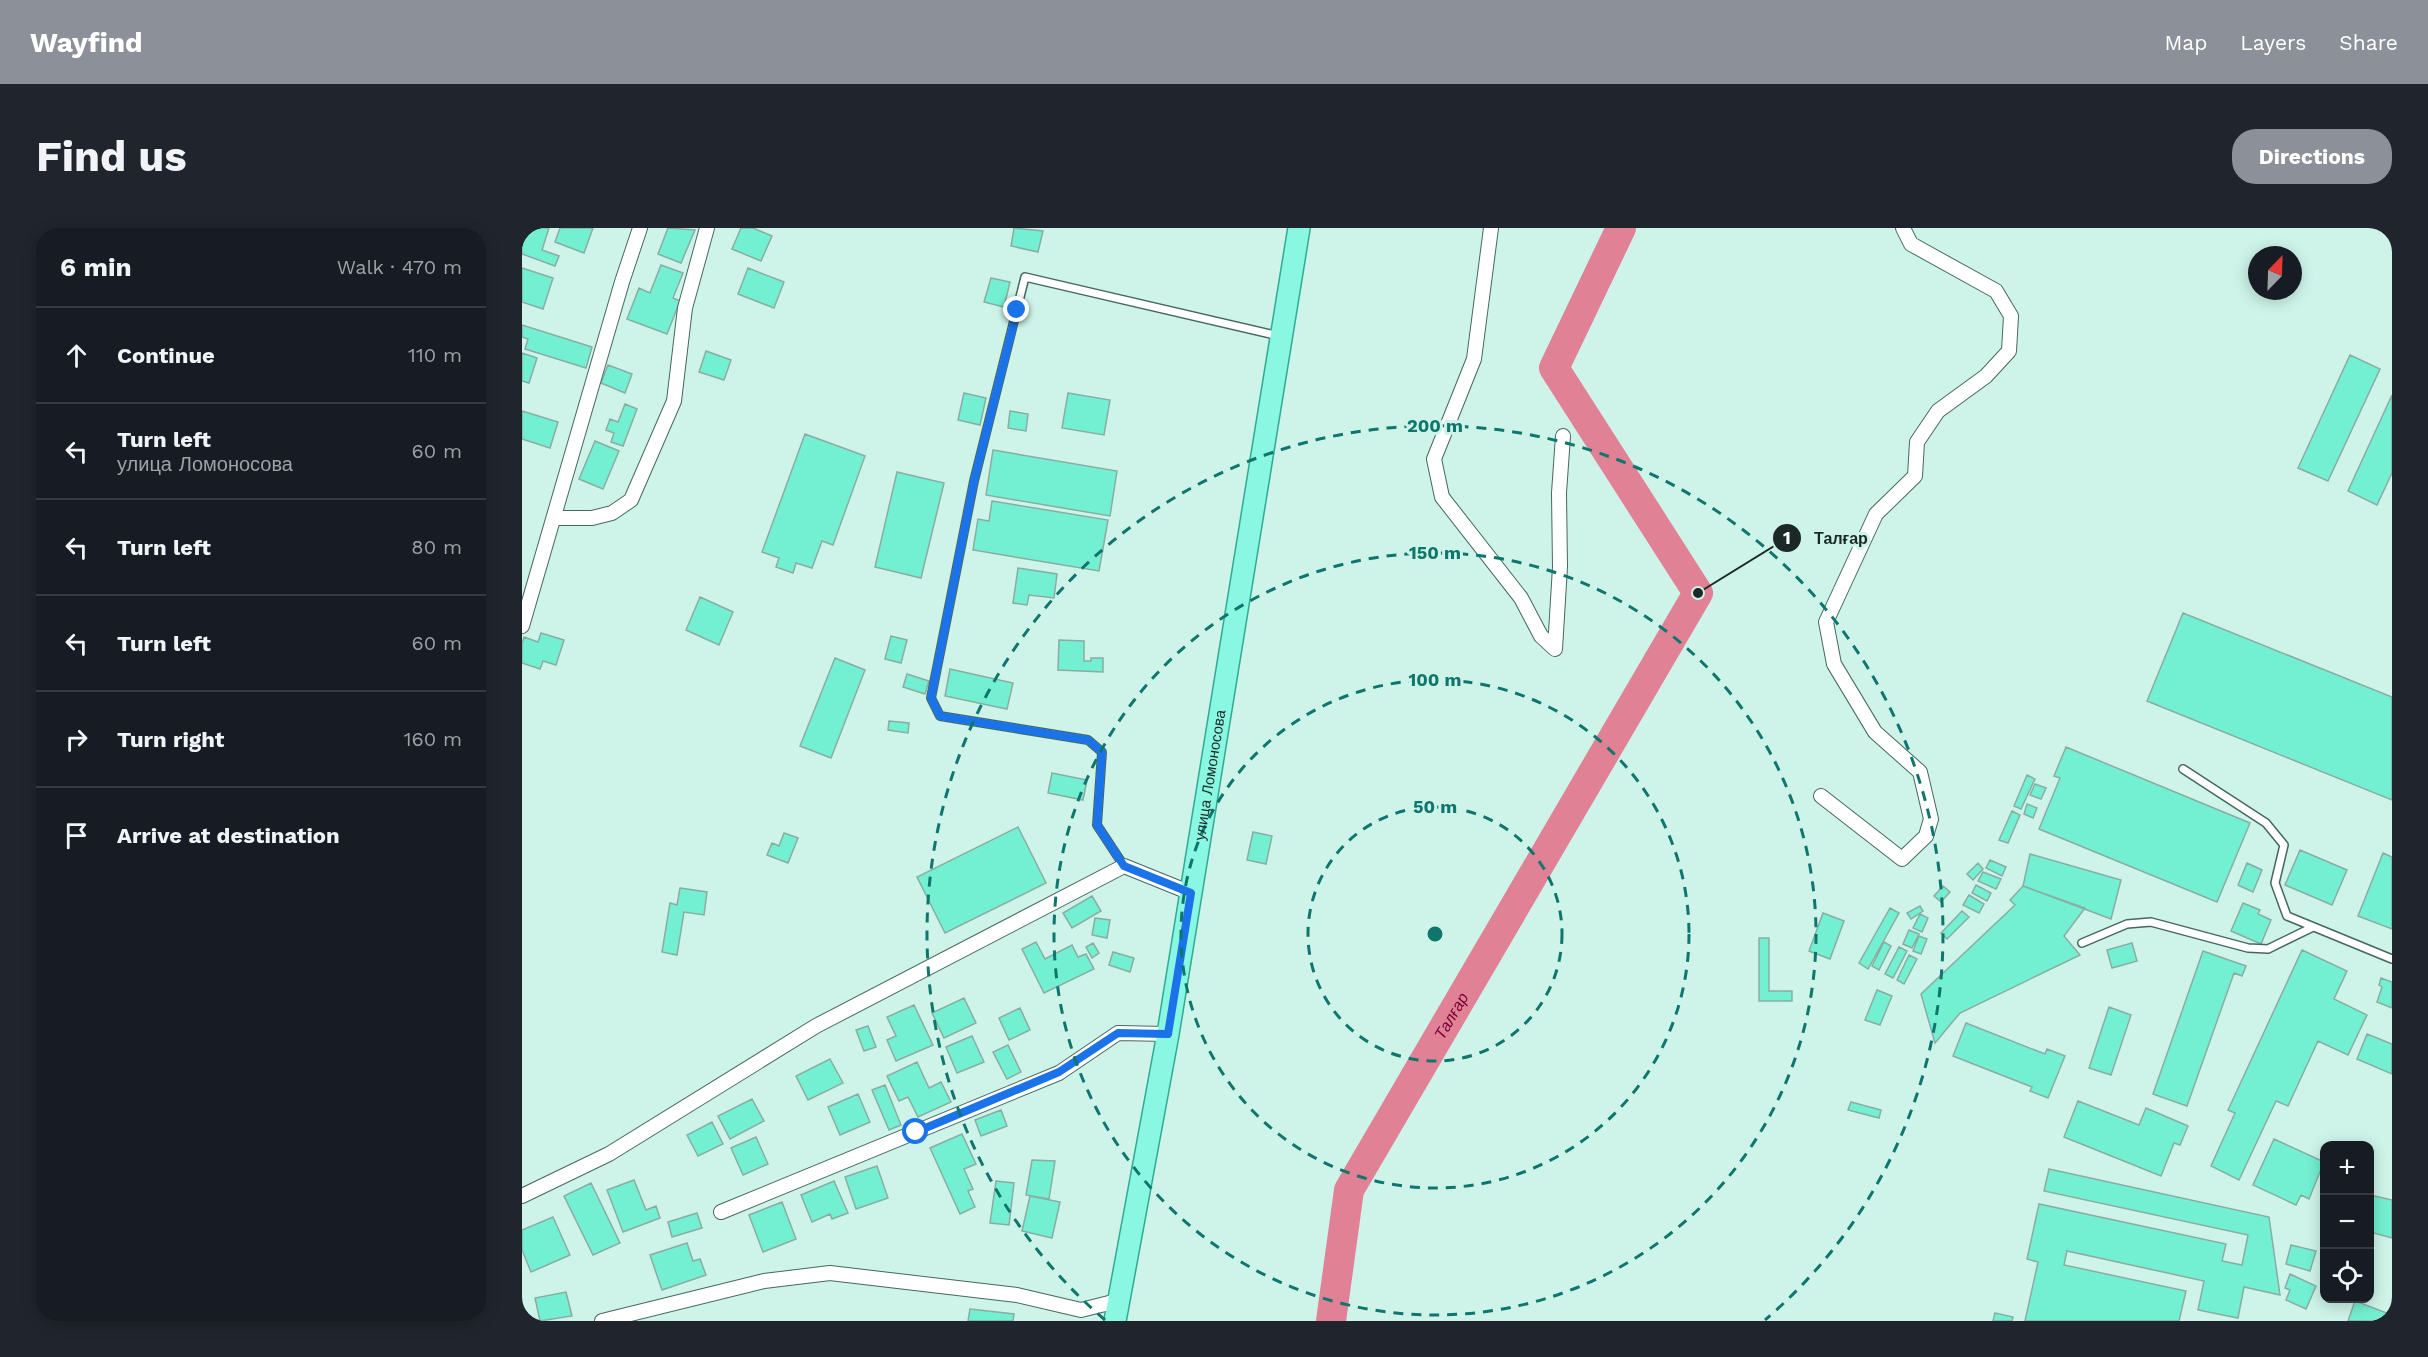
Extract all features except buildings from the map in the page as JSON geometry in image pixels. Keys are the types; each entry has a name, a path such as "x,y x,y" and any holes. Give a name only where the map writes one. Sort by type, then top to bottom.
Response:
{"main road":[{"name":"улица Ломоносова","path":"1116,1311 1168,1034 1299,228"}],"street":[{"path":"522,626 622,282 640,228"},
{"path":"554,518 592,518 612,513 631,500 674,401 686,308 707,228"},
{"path":"1491,228 1474,359 1434,459 1442,497 1521,598 1541,636 1555,649 1560,567 1559,493 1563,436"},
{"path":"1821,796 1902,859 1926,836 1931,819 1920,772 1875,732 1834,664 1826,622 1876,514 1915,476 1917,442 1938,411 1986,376 2009,351 2011,316 1996,291 1911,244 1903,228"},
{"path":"522,1196 609,1154 816,1026 1124,866 1191,893"},
{"path":"721,1212 1059,1072 1118,1033 1168,1034"},
{"path":"602,1321 764,1281 830,1273 1017,1295 1081,1310 1116,1311"}],"lane":[{"path":"1124,866 1097,825 1102,752 1088,740 940,716 931,698 974,481 1025,278 1282,336"},
{"path":"2183,769 2266,823 2284,845 2275,883 2287,916 2392,958"},
{"path":"2082,943 2127,924 2151,922 2248,948 2268,949 2313,927"}],"waterway":[{"name":"Талғар","path":"1331,1321 1349,1190 1698,593 1554,368 1621,228"}],"place":[{"name":"Талғар","path":"1698,593"}],"route":[{"path":"916,1132 1059,1072 1118,1033 1168,1034 1191,893 1124,866 1097,825 1102,752 1088,740 940,716 931,698 974,481 1017,310"}]}
